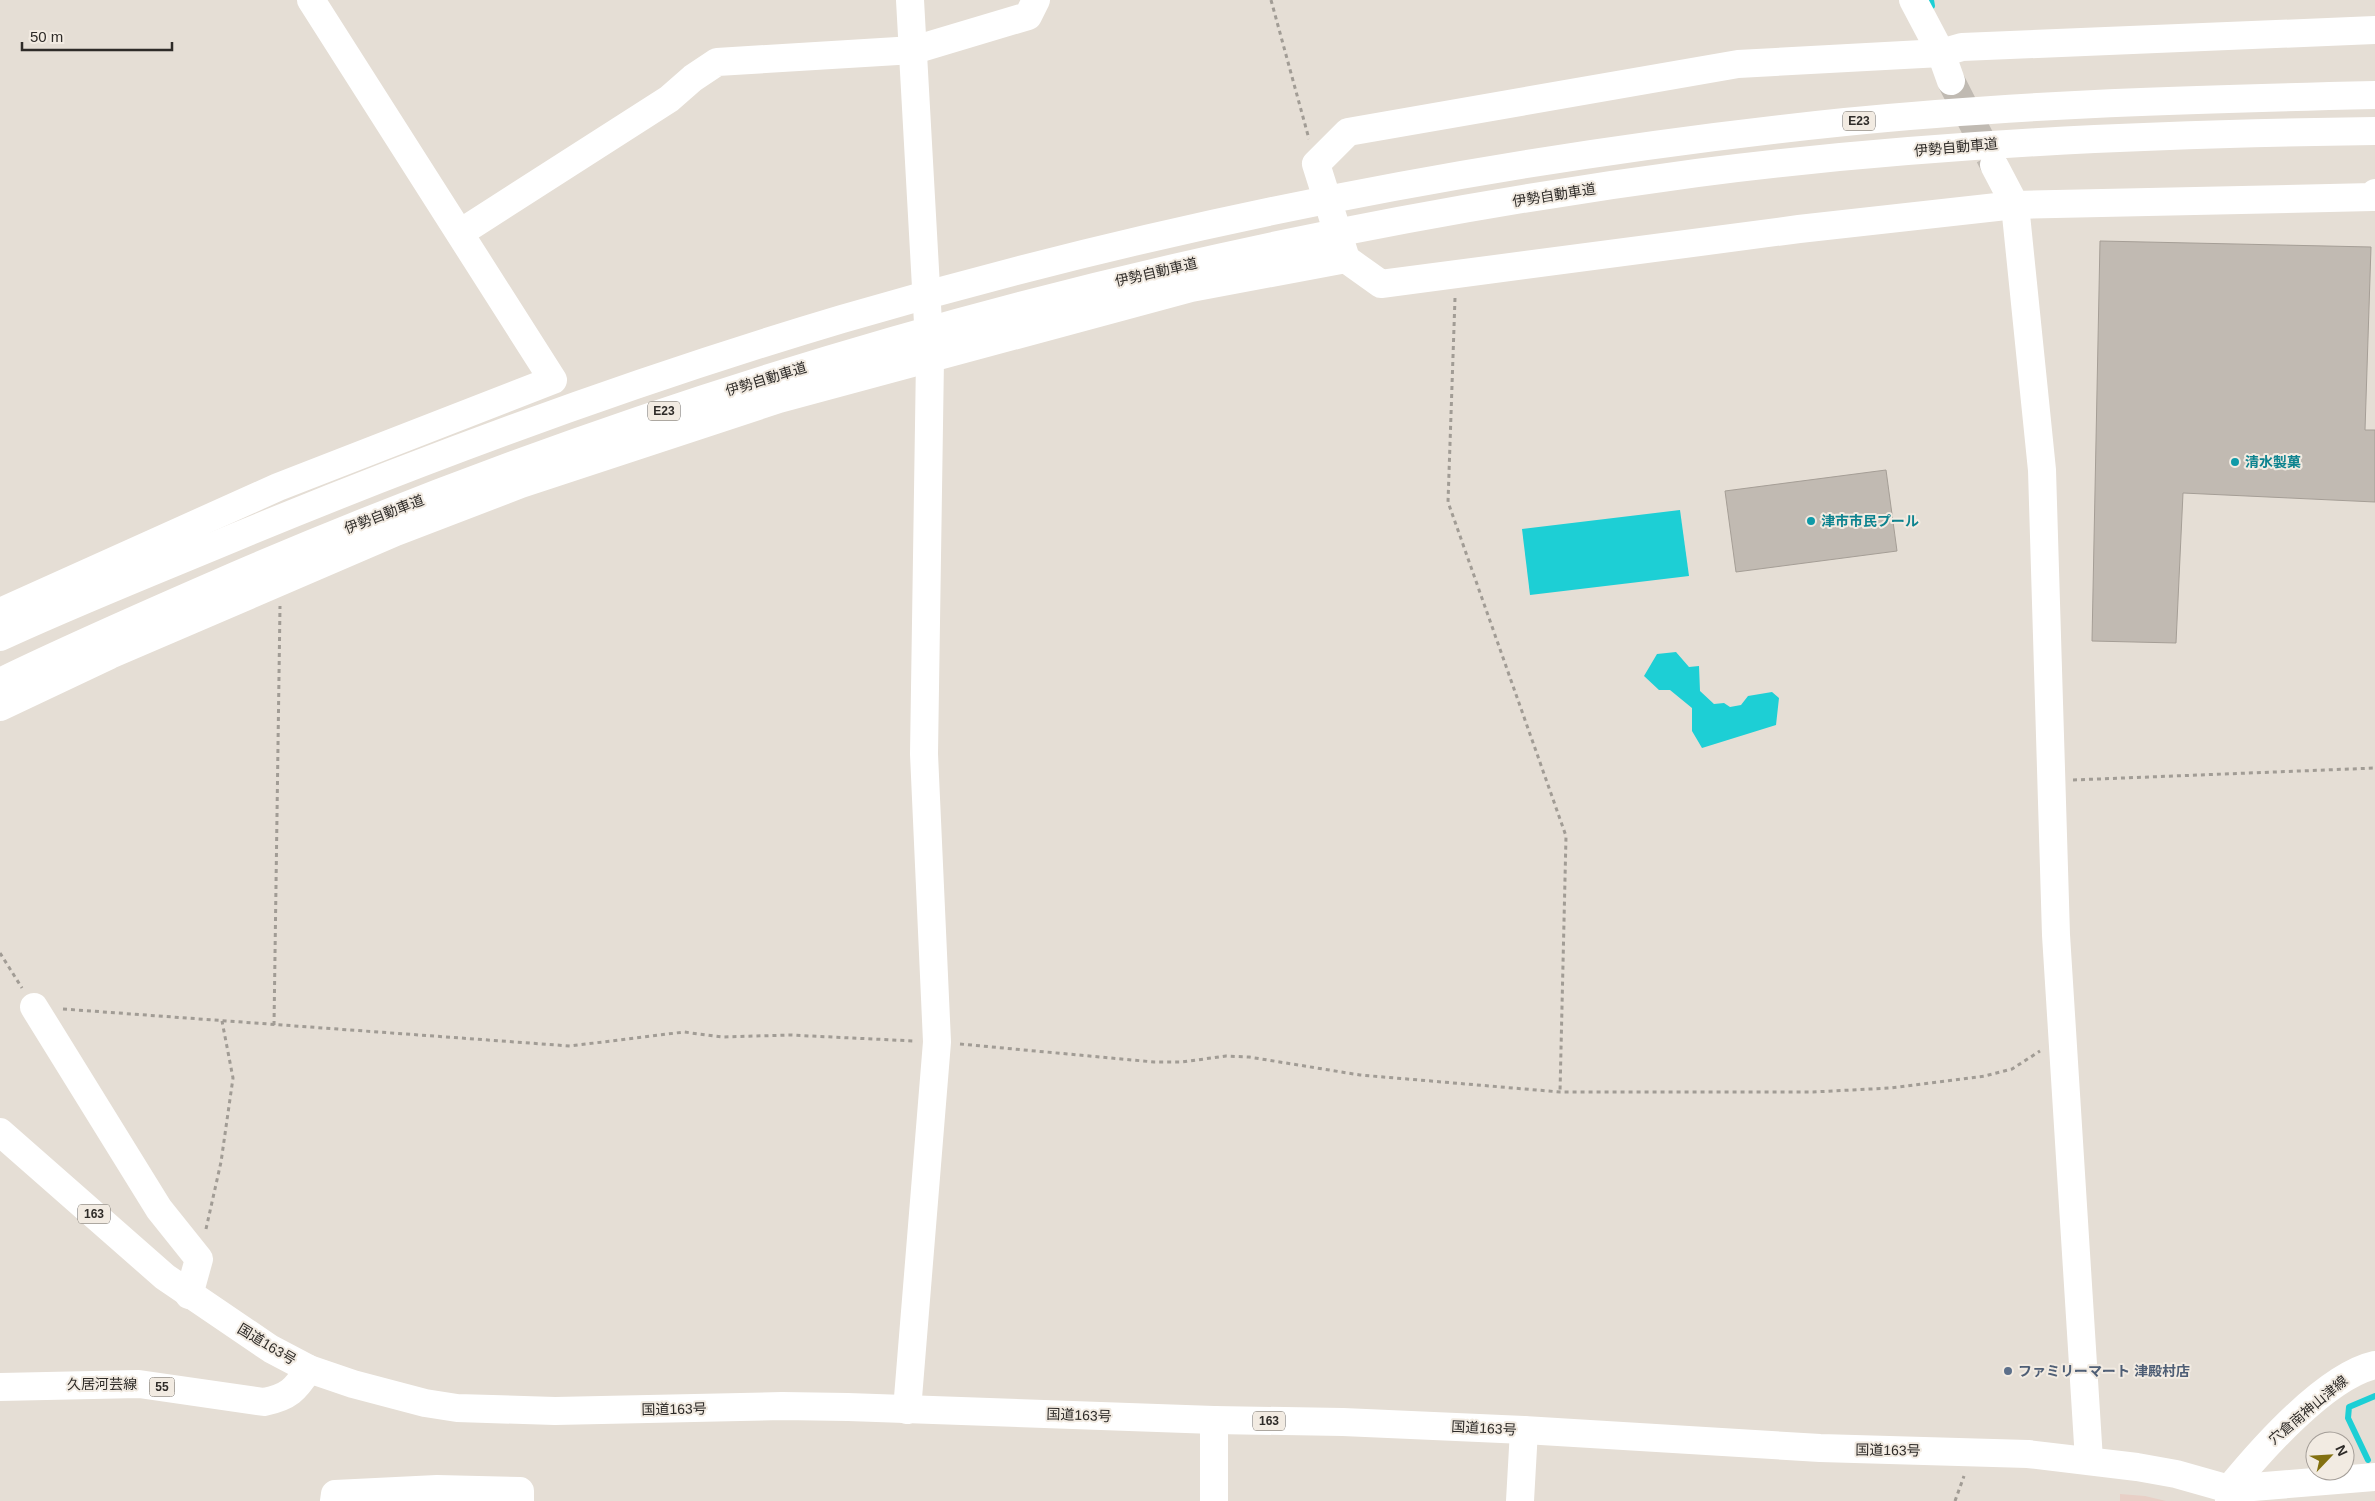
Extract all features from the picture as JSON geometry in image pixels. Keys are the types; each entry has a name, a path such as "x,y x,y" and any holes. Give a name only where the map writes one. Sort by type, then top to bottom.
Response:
{"main road":[{"path":"0,612 278,487 553,380 311,0"},
{"path":"907,1410 937,1042 924,754 930,359 910,0"},
{"path":"460,233 669,100 693,78 717,62 914,50 1028,16 1036,0"},
{"path":"1913,0 1940,53 1951,81"},
{"path":"2375,30 1962,47 1940,53 1738,64 1348,132 1316,164 1346,259 1381,284 1799,229 2015,205 2373,197 2375,193"},
{"name":"E23","path":"0,637 57,611 321,502 501,432 674,373 842,319 1076,256 1348,196 1517,166 1691,140 1849,122 2018,109 2192,100 2375,95"},
{"name":"伊勢自動車道","path":"0,682 72,646 334,534 511,465 685,404 851,352 1084,288 1357,228 1524,199 1689,175 1853,156 2033,141 2194,134 2375,131"},
{"path":"1994,165 2015,205 2042,470 2056,935 2089,1460"},
{"path":"0,708 110,655 396,532 521,484 779,399 1191,288 1346,259"},
{"path":"34,1007 159,1209 199,1259 189,1294"},
{"name":"国道163号","path":"0,1132 165,1276 271,1349 309,1369 388,1394 457,1408 555,1412 782,1406 1214,1420 1343,1422 1524,1430 1820,1448 2028,1454 2089,1460 2176,1474 2229,1495"},
{"name":"穴倉南神山津線","path":"2229,1495 2281,1429 2340,1381 2362,1368 2375,1365"},
{"name":"久居河芸線","path":"0,1387 139,1384 264,1402 282,1398 297,1387 309,1369"},
{"path":"1214,1420 1214,1501"},
{"path":"1520,1501 1524,1430"},
{"path":"2229,1495 2375,1477"},
{"path":"334,1501 335,1494 437,1489 520,1491 520,1501"}],"path":[{"path":"1271,0 1316,164"},
{"path":"1455,274 1448,502 1566,836 1560,1092"},
{"path":"274,1025 280,583"},
{"path":"2050,781 2375,768"},
{"path":"0,953 34,1007 570,1046 684,1032 722,1037 790,1035 937,1042 1154,1062 1182,1062 1226,1056 1249,1057 1360,1075 1560,1092 1813,1092 1890,1088 1985,1076 2012,1069 2063,1036"},
{"path":"199,1259 221,1162 233,1078 222,1021"}],"shaded area":[{"path":"2120,1494 2145,1496 2166,1501 2120,1501"}],"water":[{"path":"1680,510 1689,576 1530,595 1522,529"},
{"path":"1676,652 1689,667 1699,666 1700,691 1714,704 1724,703 1730,707 1741,705 1748,696 1772,692 1779,698 1776,725 1702,748 1692,731 1692,708 1670,690 1659,690 1644,676 1657,654"}],"building":[{"name":"清水製菓","path":"2100,241 2371,247 2365,430 2375,430 2375,502 2183,493 2176,643 2092,641"},
{"name":"津市市民プール","path":"1886,470 1897,551 1736,572 1725,491"}],"waterway":[{"path":"1931,0 1932,6"},
{"path":"2368,1460 2348,1418 2349,1407 2375,1396"}],"tunnel":[{"path":"1951,81 1994,165"}],"place":[{"name":"清水製菓","path":"2235,462"},
{"name":"津市市民プール","path":"1811,521"},
{"name":"ファミリーマート 津殿村店","path":"2008,1371"}]}
